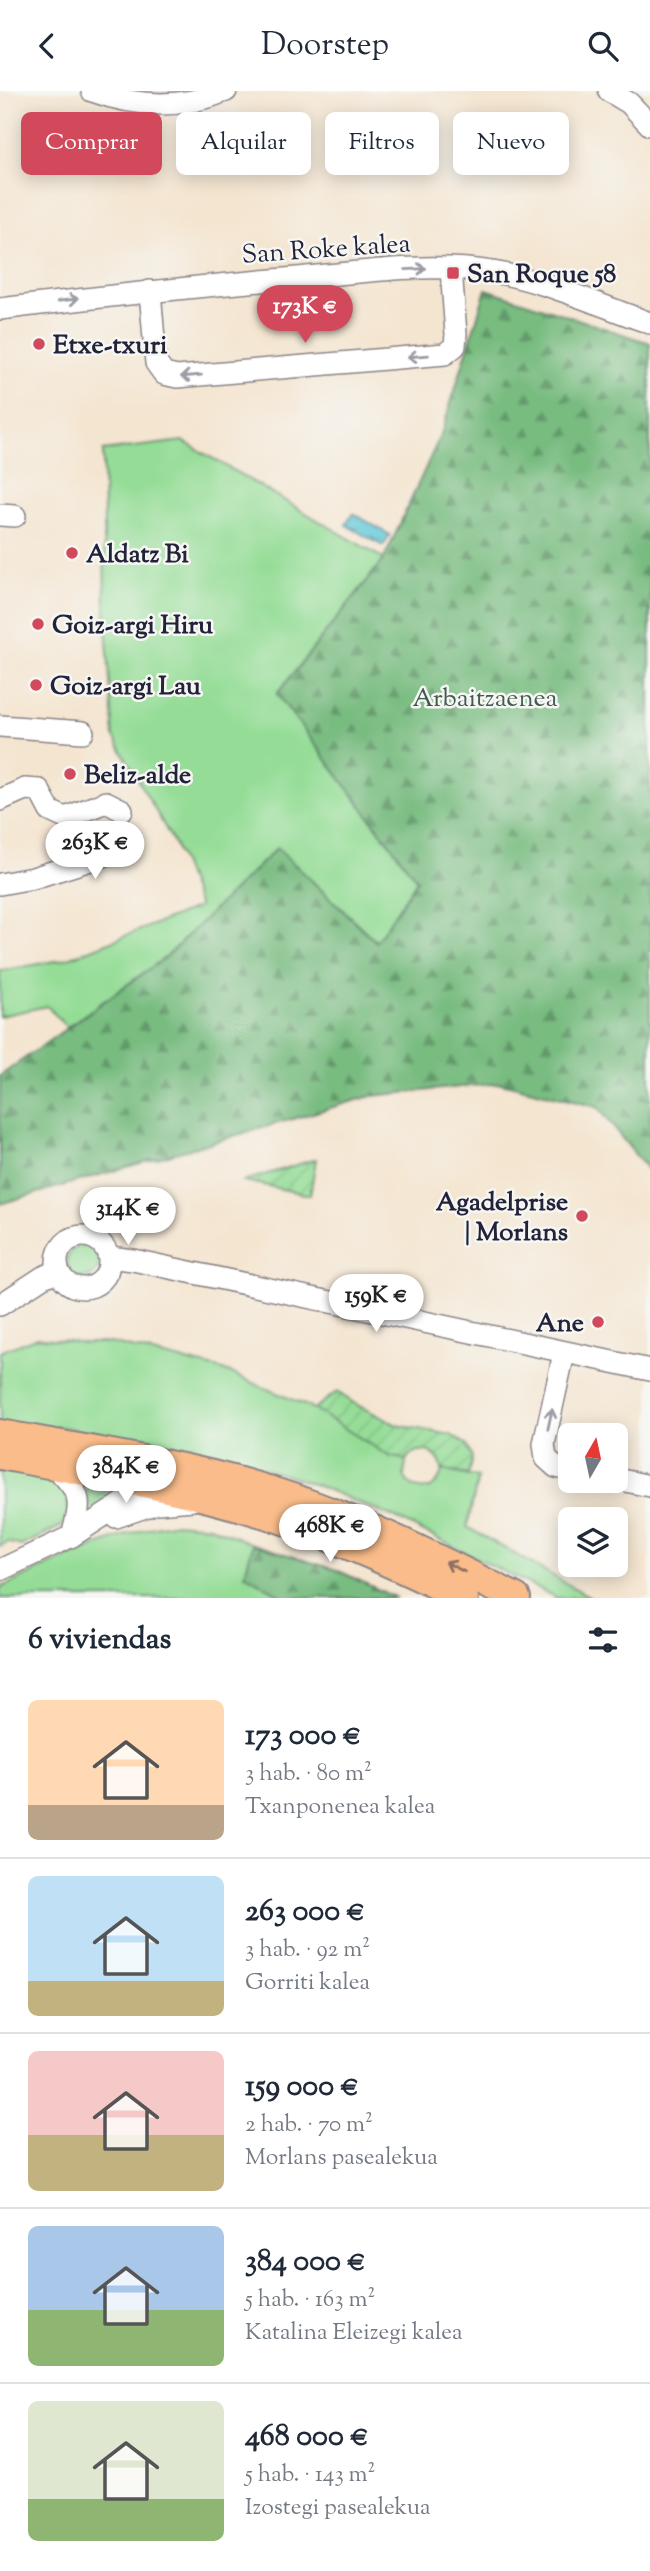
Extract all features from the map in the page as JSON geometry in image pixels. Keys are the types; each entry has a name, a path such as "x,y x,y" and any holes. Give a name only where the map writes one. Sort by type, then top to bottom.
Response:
{"main road":[{"path":"0,1434 55,1455 151,1485 272,1517 395,1564 464,1598"},
{"path":"0,1455 55,1455 179,1468 261,1488 347,1517 420,1549 516,1598"}],"street":[{"path":"92,91 115,99 182,104 226,91"},
{"path":"609,91 629,103 650,125"},
{"path":"150,291 156,363 164,374 177,377 445,353 455,346 456,334 451,269"},
{"name":"San Roke kalea","path":"0,309 150,291 358,272 451,269 492,272 520,278 650,323"},
{"path":"0,726 83,731"},
{"path":"0,800 25,789 39,790 50,811 65,818 106,802 122,810"},
{"path":"71,866 81,856 85,843"},
{"path":"0,884 33,878 103,856"},
{"path":"80,1236 98,1241 107,1251 107,1273 94,1286 85,1289 68,1284 58,1271 60,1249 72,1238 80,1236"},
{"path":"109,1257 144,1262 650,1370"},
{"path":"0,1305 43,1277 58,1271"},
{"path":"558,1467 546,1458 544,1444 564,1353"},
{"path":"55,1455 75,1489 80,1507 72,1536"},
{"path":"72,1536 151,1485 176,1479 261,1488"},
{"path":"628,1481 650,1486"},
{"path":"0,1570 124,1514 158,1503 208,1498"}],"green space":[{"name":"Arbaitzaenea","path":"486,289 650,343 650,1173 597,1107 501,1083 371,1096 0,1204 0,1076 166,957 277,848 376,942 417,880 277,694 384,559 442,432"},
{"path":"183,441 384,559 277,694 417,880 377,942 277,848 166,957 67,1027 47,1006 0,1016 0,971 66,959 199,907 175,845 114,737 105,612 103,451"},
{"path":"316,1159 310,1195 244,1181"},
{"path":"83,1246 94,1251 99,1262 94,1273 83,1278 72,1273 67,1262 72,1251"},
{"path":"37,1337 84,1343 110,1343 223,1370 314,1409 389,1456 406,1460 404,1476 409,1483 420,1489 432,1487 442,1470 478,1478 467,1527 592,1598 557,1598 398,1519 316,1485 244,1461 56,1426 50,1476 67,1494 68,1517 62,1526 21,1546 8,1542 0,1546 0,1352"},
{"path":"337,1392 397,1425 451,1435 466,1444 472,1457 468,1475 442,1469 437,1457 427,1451 416,1452 406,1460 389,1456 314,1409"},
{"path":"84,1484 128,1494 87,1518 89,1500"},
{"path":"175,1523 210,1526 253,1544 245,1574 285,1598 0,1598 0,1588 64,1559 107,1541"},
{"path":"253,1544 337,1570 396,1598 285,1598 245,1574"}],"water":[{"path":"353,513 390,535 383,546 346,525"}],"place":[{"name":"San Roque 58","path":"453,273"},
{"name":"Etxe-txuri","path":"39,344"},
{"name":"Aldatz Bi","path":"72,553"},
{"name":"Goiz-argi Hiru","path":"38,624"},
{"name":"Goiz-argi Lau","path":"36,685"},
{"name":"Beliz-alde","path":"70,774"},
{"name":"Agadelprise | Morlans","path":"582,1216"},
{"name":"Ane","path":"598,1322"}]}
